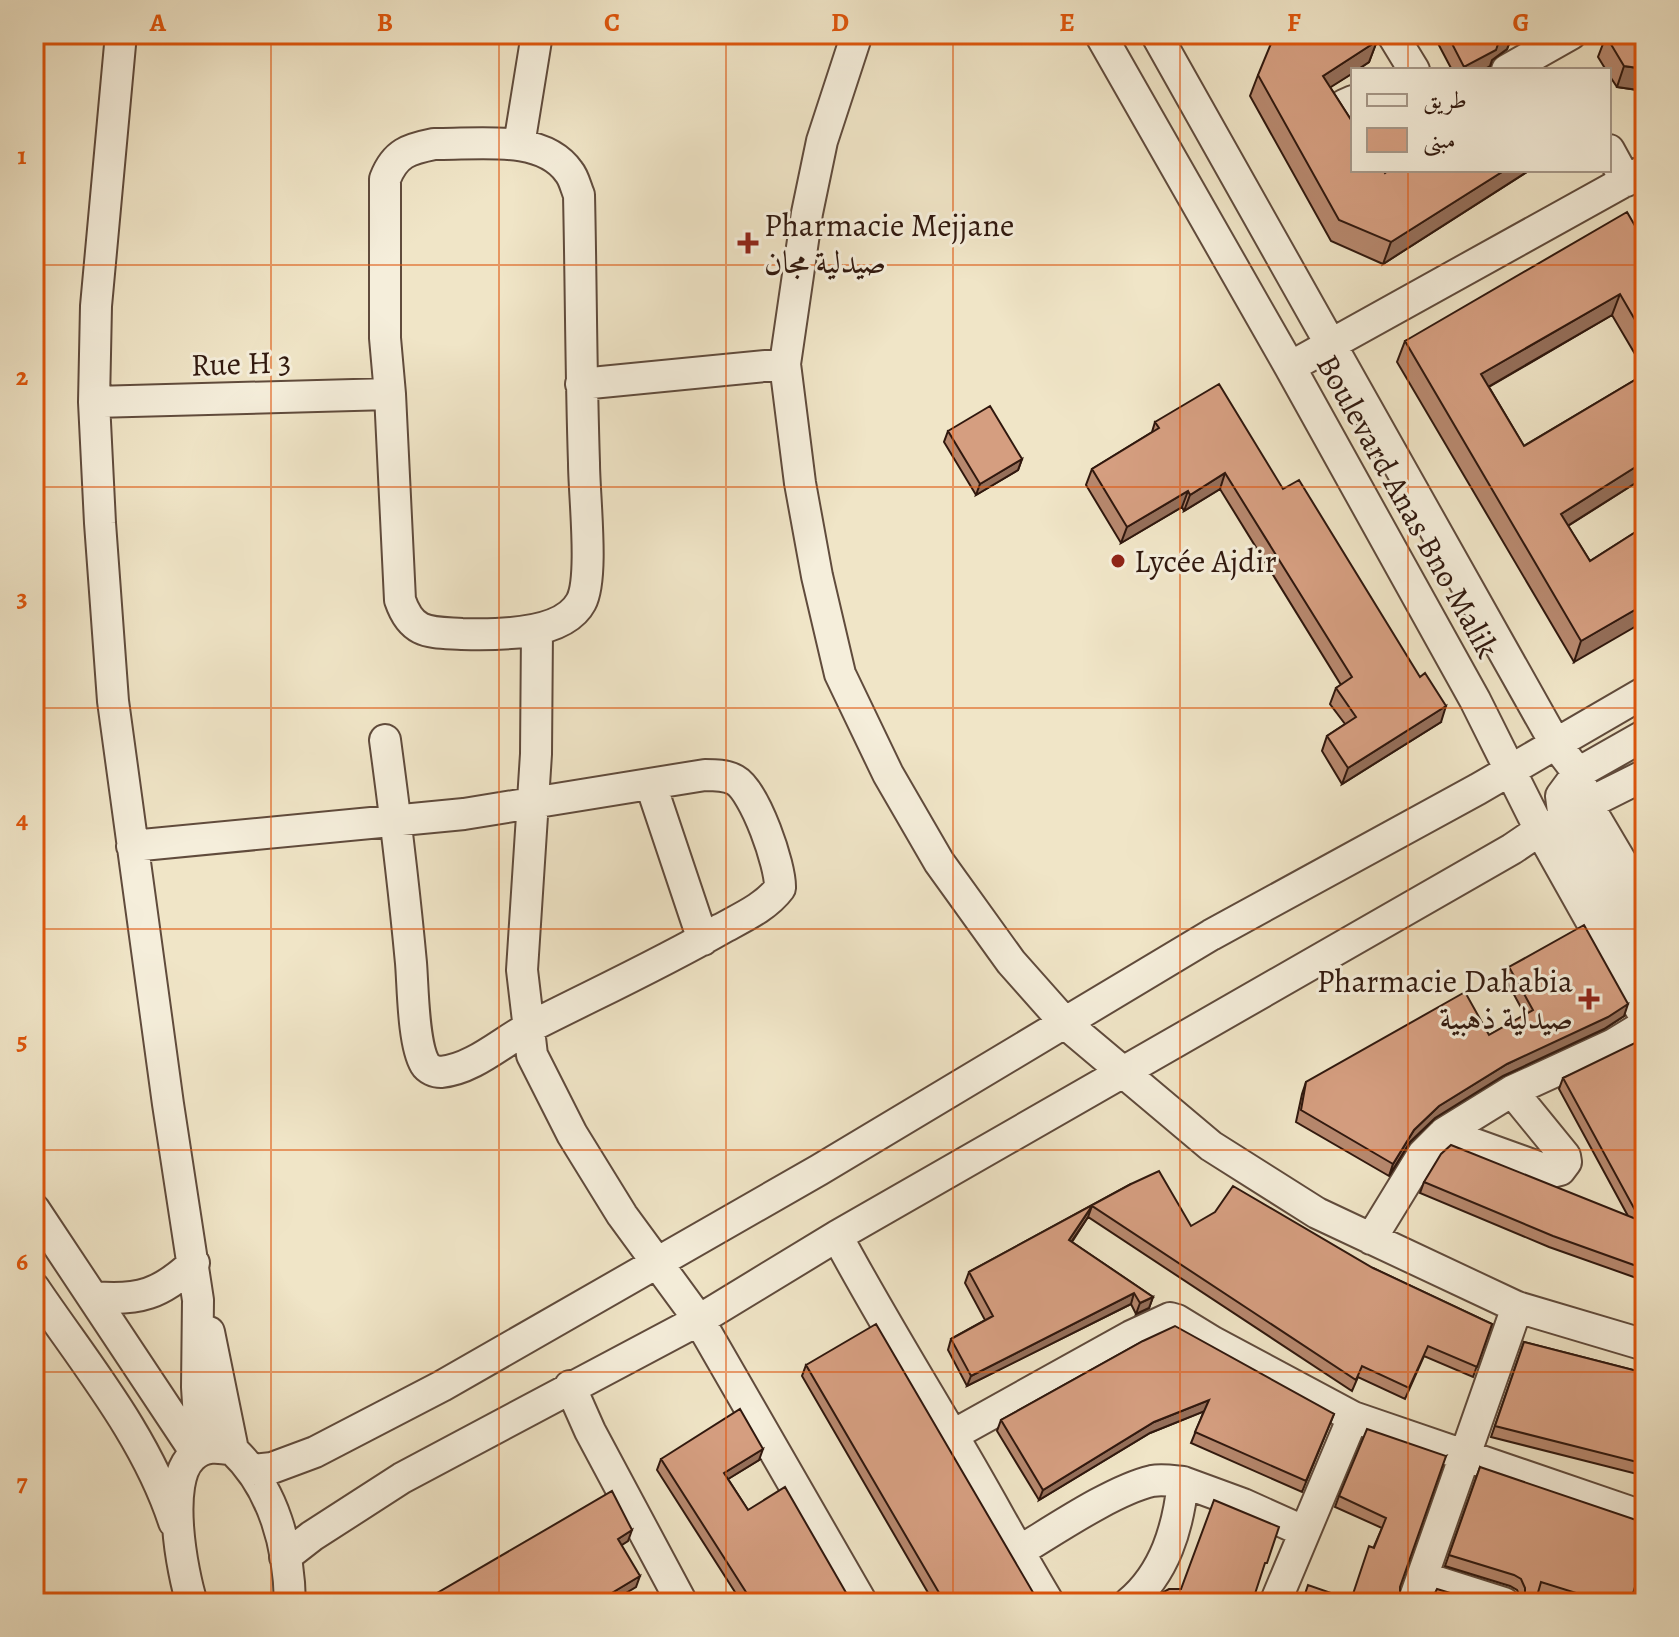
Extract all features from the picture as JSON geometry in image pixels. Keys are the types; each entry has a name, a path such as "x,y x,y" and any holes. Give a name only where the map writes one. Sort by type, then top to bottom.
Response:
{"street":[{"path":"121,34 96,306 94,402 113,701 198,1300 199,1452"},
{"path":"519,145 537,34"},
{"path":"857,34 822,141 807,213 785,364 800,483 817,576 840,674 888,774 939,862 1011,962 1066,1024 1211,1146 1317,1213 1517,1307 1645,1345"},
{"name":"Boulevard Anas Bno Malik","path":"1100,34 1475,700 1508,770 1570,806 1645,902"},
{"name":"Boulevard Anas Bno Malik","path":"1156,34 1555,743 1570,806 1645,1017"},
{"path":"1392,34 1413,68"},
{"path":"1512,68 1562,50"},
{"path":"434,144 519,145 545,152 571,173 579,195 581,384 588,568 581,602 571,614 537,630 468,634 424,631 405,615 397,580 385,338 383,224 385,179 390,165 398,157 412,149 434,144"},
{"path":"1290,367 1636,175 1611,152"},
{"path":"581,384 785,364"},
{"name":"Rue H 3","path":"94,402 390,394"},
{"path":"537,630 536,754 522,970 532,1055 572,1134 622,1215 699,1320 862,1603"},
{"path":"192,1603 180,1554 178,1505 182,1474 186,1464 199,1452 212,1447 272,1468 315,1452 442,1386 1066,1024 1211,935 1645,692"},
{"path":"1570,806 1645,735"},
{"path":"132,846 396,823 705,775 723,775 747,791 779,866 780,888 756,909 703,940 528,1028 463,1065 440,1072 431,1070 425,1064 414,1005 396,823 385,740"},
{"path":"285,1557 402,1478 699,1320 837,1236 1512,849 1570,806 1645,758"},
{"path":"1570,806 1645,775"},
{"path":"651,785 703,940"},
{"path":"1570,806 1578,833 1645,949"},
{"path":"1570,806 1645,960"},
{"path":"1371,1239 1423,1154 1444,1133 1512,1091 1612,1045 1645,1025"},
{"path":"1444,1133 1552,1172 1560,1170 1566,1162 1565,1156 1512,1091"},
{"path":"34,1209 199,1452"},
{"path":"837,1236 875,1308 953,1435 1049,1603"},
{"path":"94,1297 122,1300 149,1294 174,1282 194,1263"},
{"path":"34,1288 151,1465 179,1537"},
{"path":"198,1300 242,1460 264,1487 276,1520 285,1557 290,1603"},
{"path":"1504,1603 1417,1590 1517,1307"},
{"path":"953,1435 1131,1336 1170,1318 1353,1417 1645,1517"},
{"path":"570,1386 671,1599"},
{"path":"1275,1603 1353,1417"},
{"path":"1018,1552 1074,1518 1154,1481 1183,1482 1303,1531"},
{"path":"1129,1603 1153,1580 1160,1567 1178,1514 1183,1482"}],"building":[{"path":"1275,34 1373,34 1377,41 1323,76 1351,120 1351,172 1502,172 1391,242 1339,220 1258,75"},
{"path":"1447,34 1512,34 1498,44 1496,50 1464,67"},
{"path":"1645,34 1645,69 1624,66 1606,36"},
{"path":"1627,212 1645,243 1645,337 1620,294 1481,374 1524,446 1645,374 1645,461 1561,514 1590,561 1645,526 1645,604 1581,641 1405,341"},
{"path":"1219,384 1283,489 1299,480 1420,677 1425,673 1446,706 1348,768 1327,736 1356,717 1336,688 1352,677 1225,473 1127,527 1092,469 1159,428 1155,422"},
{"path":"990,406 1022,459 980,484 948,431"},
{"path":"1584,925 1628,1004 1608,1017 1507,1064 1439,1106 1414,1130 1393,1164 1301,1110 1306,1082 1465,992 1489,1035 1533,1010 1509,967"},
{"path":"1643,1039 1645,1269 1553,1236 1424,1182 1441,1154 1451,1145 1641,1221 1563,1078"},
{"path":"1159,1171 1191,1226 1215,1212 1233,1186 1373,1268 1492,1324 1477,1367 1428,1346 1409,1388 1362,1366 1356,1380 1092,1206 1069,1240 1153,1297 1140,1303 1134,1293 971,1376 951,1339 993,1316 969,1272 1131,1184"},
{"path":"876,1324 1040,1603 945,1603 806,1365"},
{"path":"1175,1326 1334,1414 1306,1481 1195,1432 1209,1400 1154,1422 1043,1490 1001,1420"},
{"path":"1524,1342 1645,1373 1645,1464 1495,1426"},
{"path":"740,1409 763,1449 724,1473 748,1510 785,1487 852,1603 753,1603 661,1459"},
{"path":"1367,1429 1446,1456 1400,1587 1403,1603 1302,1603 1308,1585 1351,1600 1369,1546 1374,1548 1386,1518 1339,1496"},
{"path":"1480,1467 1645,1523 1645,1555 1630,1603 1608,1603 1541,1582 1535,1603 1521,1603 1525,1598 1525,1588 1521,1579 1449,1555"},
{"path":"612,1491 632,1530 618,1539 640,1576 595,1603 420,1603"},
{"path":"1214,1500 1279,1527 1252,1603 1148,1603 1169,1589 1181,1589"},
{"path":"1437,1589 1483,1603 1430,1603"}],"place":[{"name":"Pharmacie Mejjane صيدلية مجان","path":"748,243"},
{"name":"Lycée Ajdir","path":"1118,561"},
{"name":"Pharmacie Dahabia صيدلية ذهبية","path":"1589,999"}]}
